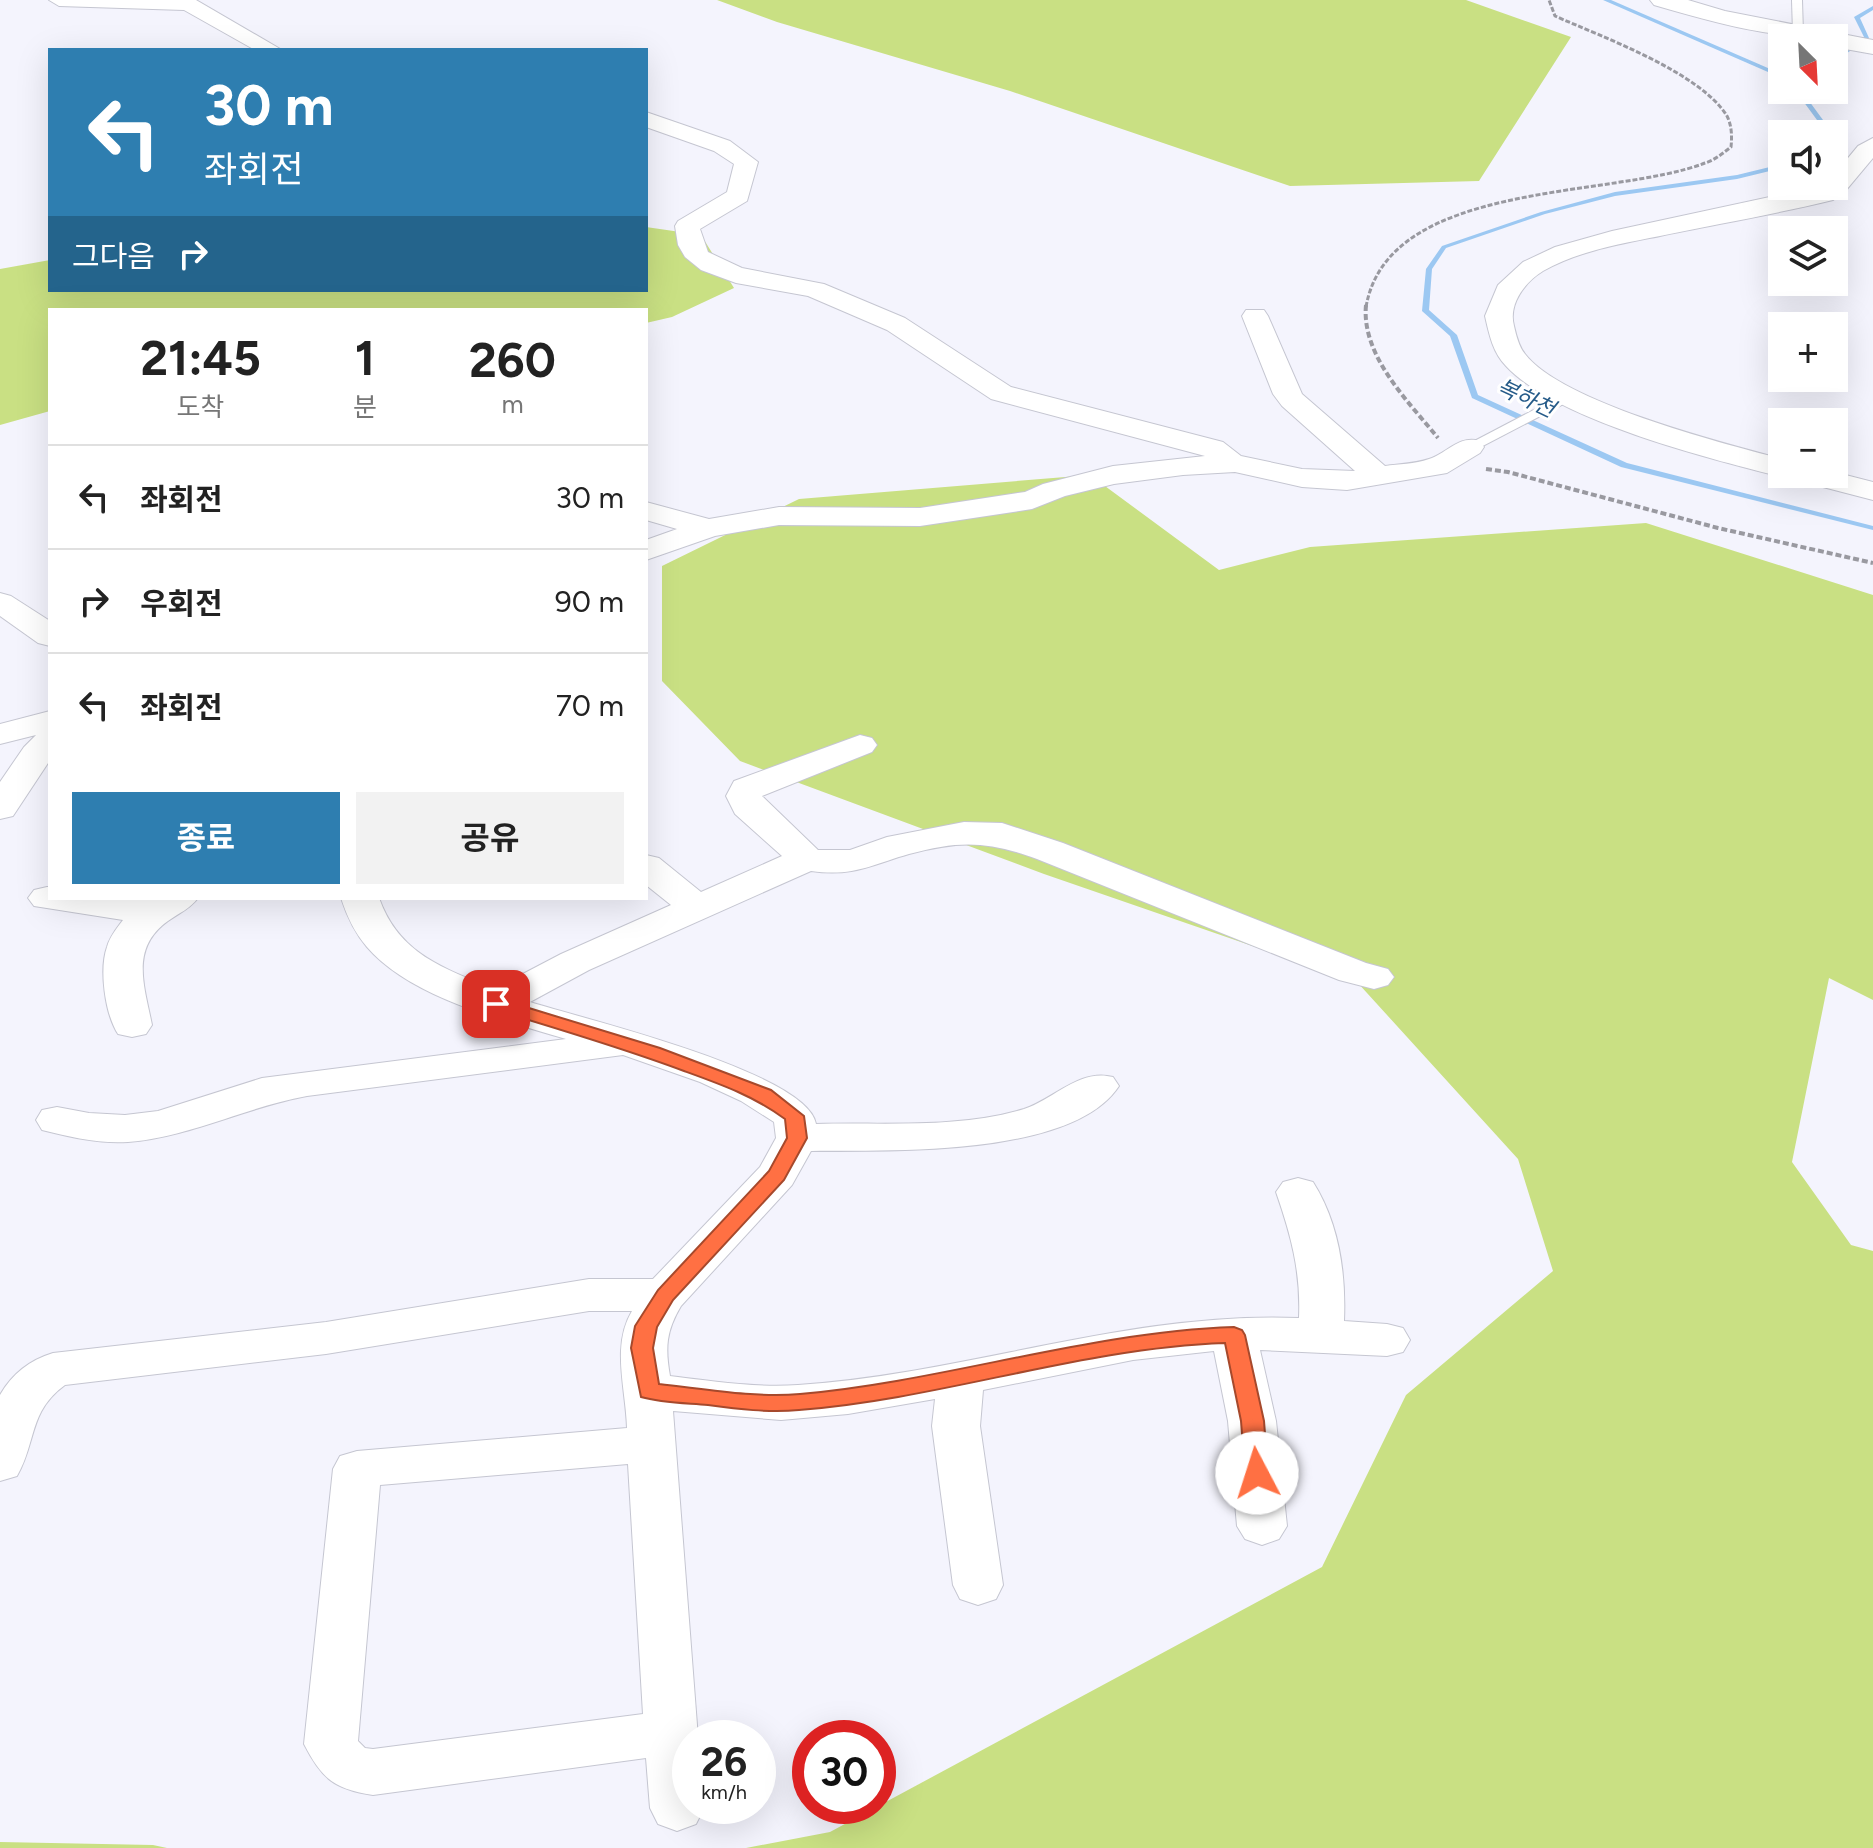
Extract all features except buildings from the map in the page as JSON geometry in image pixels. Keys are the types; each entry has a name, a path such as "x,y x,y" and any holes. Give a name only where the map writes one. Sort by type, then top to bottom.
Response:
{"street":[{"path":"59,0 188,4 267,48"},
{"path":"1662,0 1768,27"},
{"path":"648,120 722,146 746,162 738,196 687,226 691,245 698,257 710,265 736,275 815,290 896,324 1001,393 1213,448 1235,463"},
{"path":"1768,464 1560,399 1515,360 1498,316 1507,291 1532,267 1564,252 1612,238 1824,195 1836,188 1858,158 1873,145"},
{"path":"1255,316 1283,388 1292,400 1378,476"},
{"path":"648,550 708,528 779,516 933,516 1032,500 1054,490 1113,475 1235,463 1302,478 1347,481 1455,455"},
{"path":"1848,485 1873,491"},
{"path":"648,512 708,528"},
{"path":"0,603 48,635"},
{"path":"0,734 48,722"},
{"path":"0,808 36,754 48,743"},
{"path":"807,859 748,806 744,796 747,789 860,745"},
{"path":"496,1004 575,962 807,859 835,863 856,861 900,845 964,833 1002,834 1353,972 1374,977"},
{"path":"648,868 696,907"},
{"path":"81,900 165,905"},
{"path":"361,900 373,930 394,952 426,972 496,1004 624,1044 764,1094 794,1116 797,1138 777,1175 665,1295 646,1326 642,1348 649,1391 672,1754"},
{"path":"132,1025 122,964 132,929 165,905"},
{"path":"57,1120 89,1127 125,1129 163,1124 262,1091 307,1083 624,1044"},
{"path":"797,1138 922,1136 989,1128 1062,1109 1098,1086"},
{"path":"1298,1192 1317,1248 1323,1285 1321,1336"},
{"path":"0,1463 15,1410 29,1386 53,1370 326,1338 589,1295 665,1295"},
{"path":"1234,1335 1252,1421 1262,1526"},
{"path":"649,1391 740,1401 797,1402 961,1379 1076,1353 1183,1337 1321,1336 1387,1340"},
{"path":"961,1379 956,1426 978,1585"},
{"path":"651,1444 357,1469 331,1744 339,1759 350,1769 373,1772 670,1733"}],"lane":[{"path":"1797,0 1798,24"},
{"path":"1455,455 1560,399"}],"path":[{"path":"1549,0 1555,16 1676,74 1709,94 1726,114 1732,130 1731,147 1709,162 1682,171 1493,207 1446,222 1407,240 1388,259 1372,284 1366,317 1374,349 1440,441 1455,455 1718,528 1873,563"}],"green space":[{"path":"717,0 1466,0 1571,37 1479,181 1290,186 1010,91 777,22"},
{"path":"648,227 701,235 734,288 672,317 648,323 648,308 48,308 48,412 0,425 0,269 48,260 48,292 648,292"},
{"path":"1090,475 1219,570 1310,547 1646,523 1873,595 1873,1000 1829,978 1792,1162 1851,1245 1873,1251 1873,1848 746,1848 830,1832 845,1824 896,1824 896,1796 1322,1567 1406,1395 1553,1271 1518,1159 1357,982 1044,874 740,761 662,681 662,566 799,499"},
{"path":"0,1842 153,1845 167,1848 0,1848"}],"waterway":[{"name":"복하천","path":"1606,0 1768,70"},
{"path":"1848,50 1867,37 1857,17 1873,8"},
{"name":"복하천","path":"1808,104 1820,120"},
{"name":"복하천","path":"1768,169 1737,177 1615,194 1543,213 1444,247 1429,269 1425,311 1453,335 1475,396 1624,465 1873,528"}],"route":[{"path":"496,1004 653,1052 764,1094 794,1116 797,1138 777,1175 665,1295 646,1326 642,1348 649,1391 740,1401 797,1402 872,1394 961,1379 1076,1353 1183,1337 1234,1335 1252,1421 1257,1473"}]}
